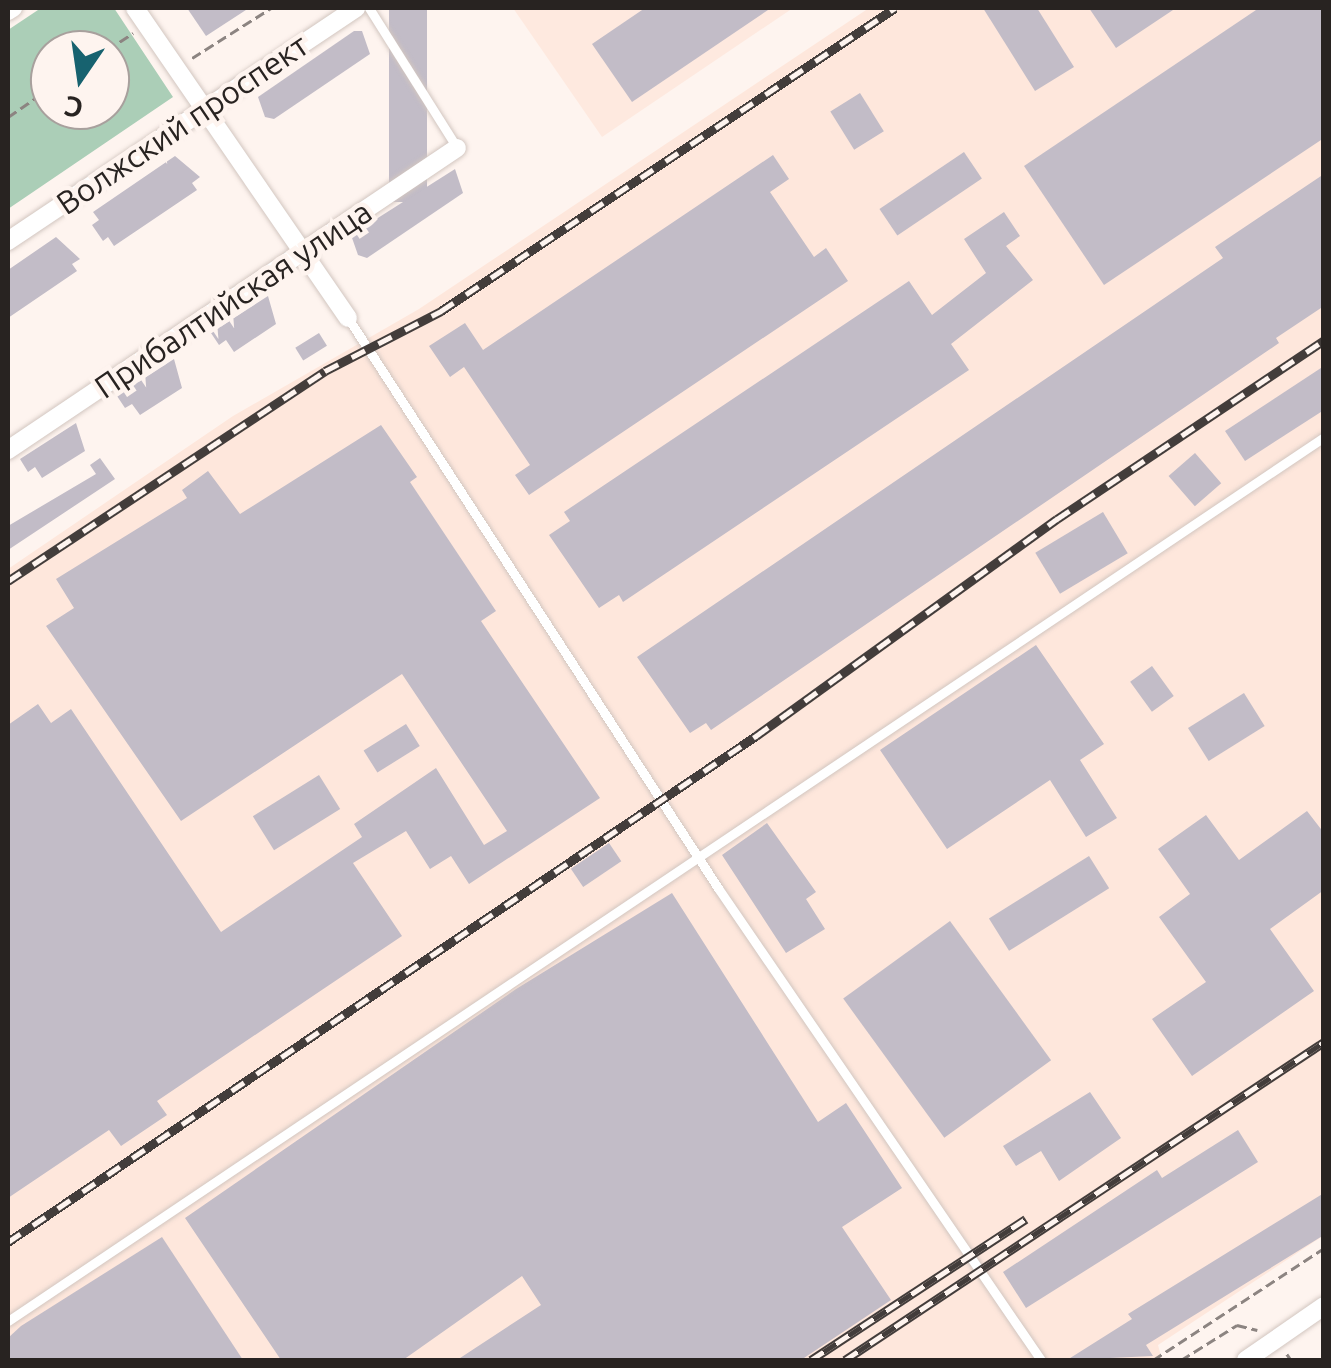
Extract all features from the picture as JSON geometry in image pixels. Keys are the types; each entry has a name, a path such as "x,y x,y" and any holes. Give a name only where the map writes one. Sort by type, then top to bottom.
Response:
{"street":[{"path":"135,8 348,318"},
{"name":"Волжский проспект","path":"8,241 356,8"},
{"name":"Прибалтийская улица","path":"8,450 457,148"},
{"path":"1246,1360 1324,1306"}],"lane":[{"path":"369,8 457,148"},
{"path":"348,318 698,858 1041,1360"},
{"path":"8,1321 1324,436"}],"path":[{"path":"178,68 271,8"},
{"path":"130,35 146,24"},
{"path":"8,117 30,102"},
{"path":"1153,1360 1324,1248"},
{"path":"1181,1360 1237,1325 1257,1330"},
{"path":"1287,1354 1291,1360"}],"shaded area":[{"path":"513,8 793,8 602,137"},
{"path":"869,8 1323,8 1323,1236 1158,1345 1162,1360 8,1360 8,569 233,416 419,309"}],"green space":[{"path":"41,8 114,8 129,30 30,30 30,130 124,130 8,209 8,30"},
{"path":"130,32 173,97 130,126"}],"building":[{"path":"187,8 249,8 206,36"},
{"path":"389,8 427,8 427,202 389,202"},
{"path":"645,8 771,8 632,102 592,44"},
{"path":"983,8 1037,8 1074,67 1035,91"},
{"path":"1089,8 1176,8 1116,48"},
{"path":"1259,8 1324,8 1324,138 1104,285 1024,166"},
{"path":"354,31 362,31 370,54 274,119 265,117 258,97"},
{"path":"860,93 884,131 854,150 830,112"},
{"path":"964,152 982,179 897,236 879,209"},
{"path":"773,155 789,179 770,192 814,257 826,248 848,281 529,495 515,475 530,465 464,367 450,377 429,346 465,323 483,350"},
{"path":"175,156 200,177 192,183 197,190 114,246 108,237 103,241 92,225 99,220 93,212"},
{"path":"455,169 463,193 367,258 358,255 351,235"},
{"path":"1324,174 1324,306 1276,338 1279,343 711,730 706,723 690,733 637,657 1223,258 1215,247"},
{"path":"1004,212 1020,236 1006,246 1033,280 951,344 969,370 623,602 619,595 599,608 549,535 570,521 564,512 909,281 932,315 986,273 964,239"},
{"path":"56,237 80,259 72,264 77,271 8,318 8,270"},
{"path":"268,296 276,324 234,352 226,340 219,345 211,333"},
{"path":"319,333 327,346 303,361 295,348"},
{"path":"174,359 182,388 140,415 132,404 125,408 117,396"},
{"path":"1324,366 1324,410 1245,461 1225,431"},
{"path":"76,423 85,451 42,478 35,467 28,472 20,459"},
{"path":"381,425 417,477 410,482 496,611 481,621 600,798 469,884 451,856 430,869 406,831 353,863 402,936 157,1101 167,1115 121,1146 109,1130 8,1198 8,725 38,704 51,723 71,709 221,932 362,837 354,824 436,768 484,845 507,831 402,674 181,821 46,626 74,608 56,579 187,498 182,490 208,471 240,514"},
{"path":"1195,453 1221,483 1195,506 1169,476"},
{"path":"100,458 115,479 8,550 8,526 96,474 90,465"},
{"path":"1103,512 1128,553 1060,594 1035,553"},
{"path":"1036,645 1104,744 1080,760 1117,818 1086,837 1050,780 947,849 880,750"},
{"path":"1152,666 1174,696 1152,712 1130,682"},
{"path":"1244,693 1265,726 1209,761 1188,728"},
{"path":"406,724 420,746 377,773 364,750"},
{"path":"319,775 340,809 274,850 253,816"},
{"path":"1307,811 1324,833 1324,890 1270,929 1314,991 1192,1076 1152,1019 1206,982 1159,917 1190,894 1158,849 1206,815 1239,860"},
{"path":"767,823 816,892 806,899 825,929 786,953 722,855"},
{"path":"609,843 621,861 583,887 571,869"},
{"path":"1089,856 1109,888 1009,951 989,919"},
{"path":"672,893 818,1122 846,1103 902,1188 842,1227 891,1300 801,1360 457,1360 541,1305 522,1276 403,1360 281,1360 185,1218 516,989"},
{"path":"950,921 1051,1060 944,1138 843,999"},
{"path":"1090,1092 1121,1138 1059,1181 1041,1151 1016,1166 1003,1146"},
{"path":"1238,1130 1258,1162 1026,1308 1003,1272 1157,1170 1162,1178"},
{"path":"1324,1193 1324,1235 1146,1345 1153,1356 1067,1360 1132,1319 1128,1314"},
{"path":"162,1237 243,1360 8,1360 8,1338 21,1326"}],"railway":[{"path":"8,581 325,371 441,311 895,8"},
{"path":"8,1242 756,736 1057,519 1324,340"},
{"path":"845,1360 1324,1042"},
{"path":"811,1360 1026,1219"}]}
